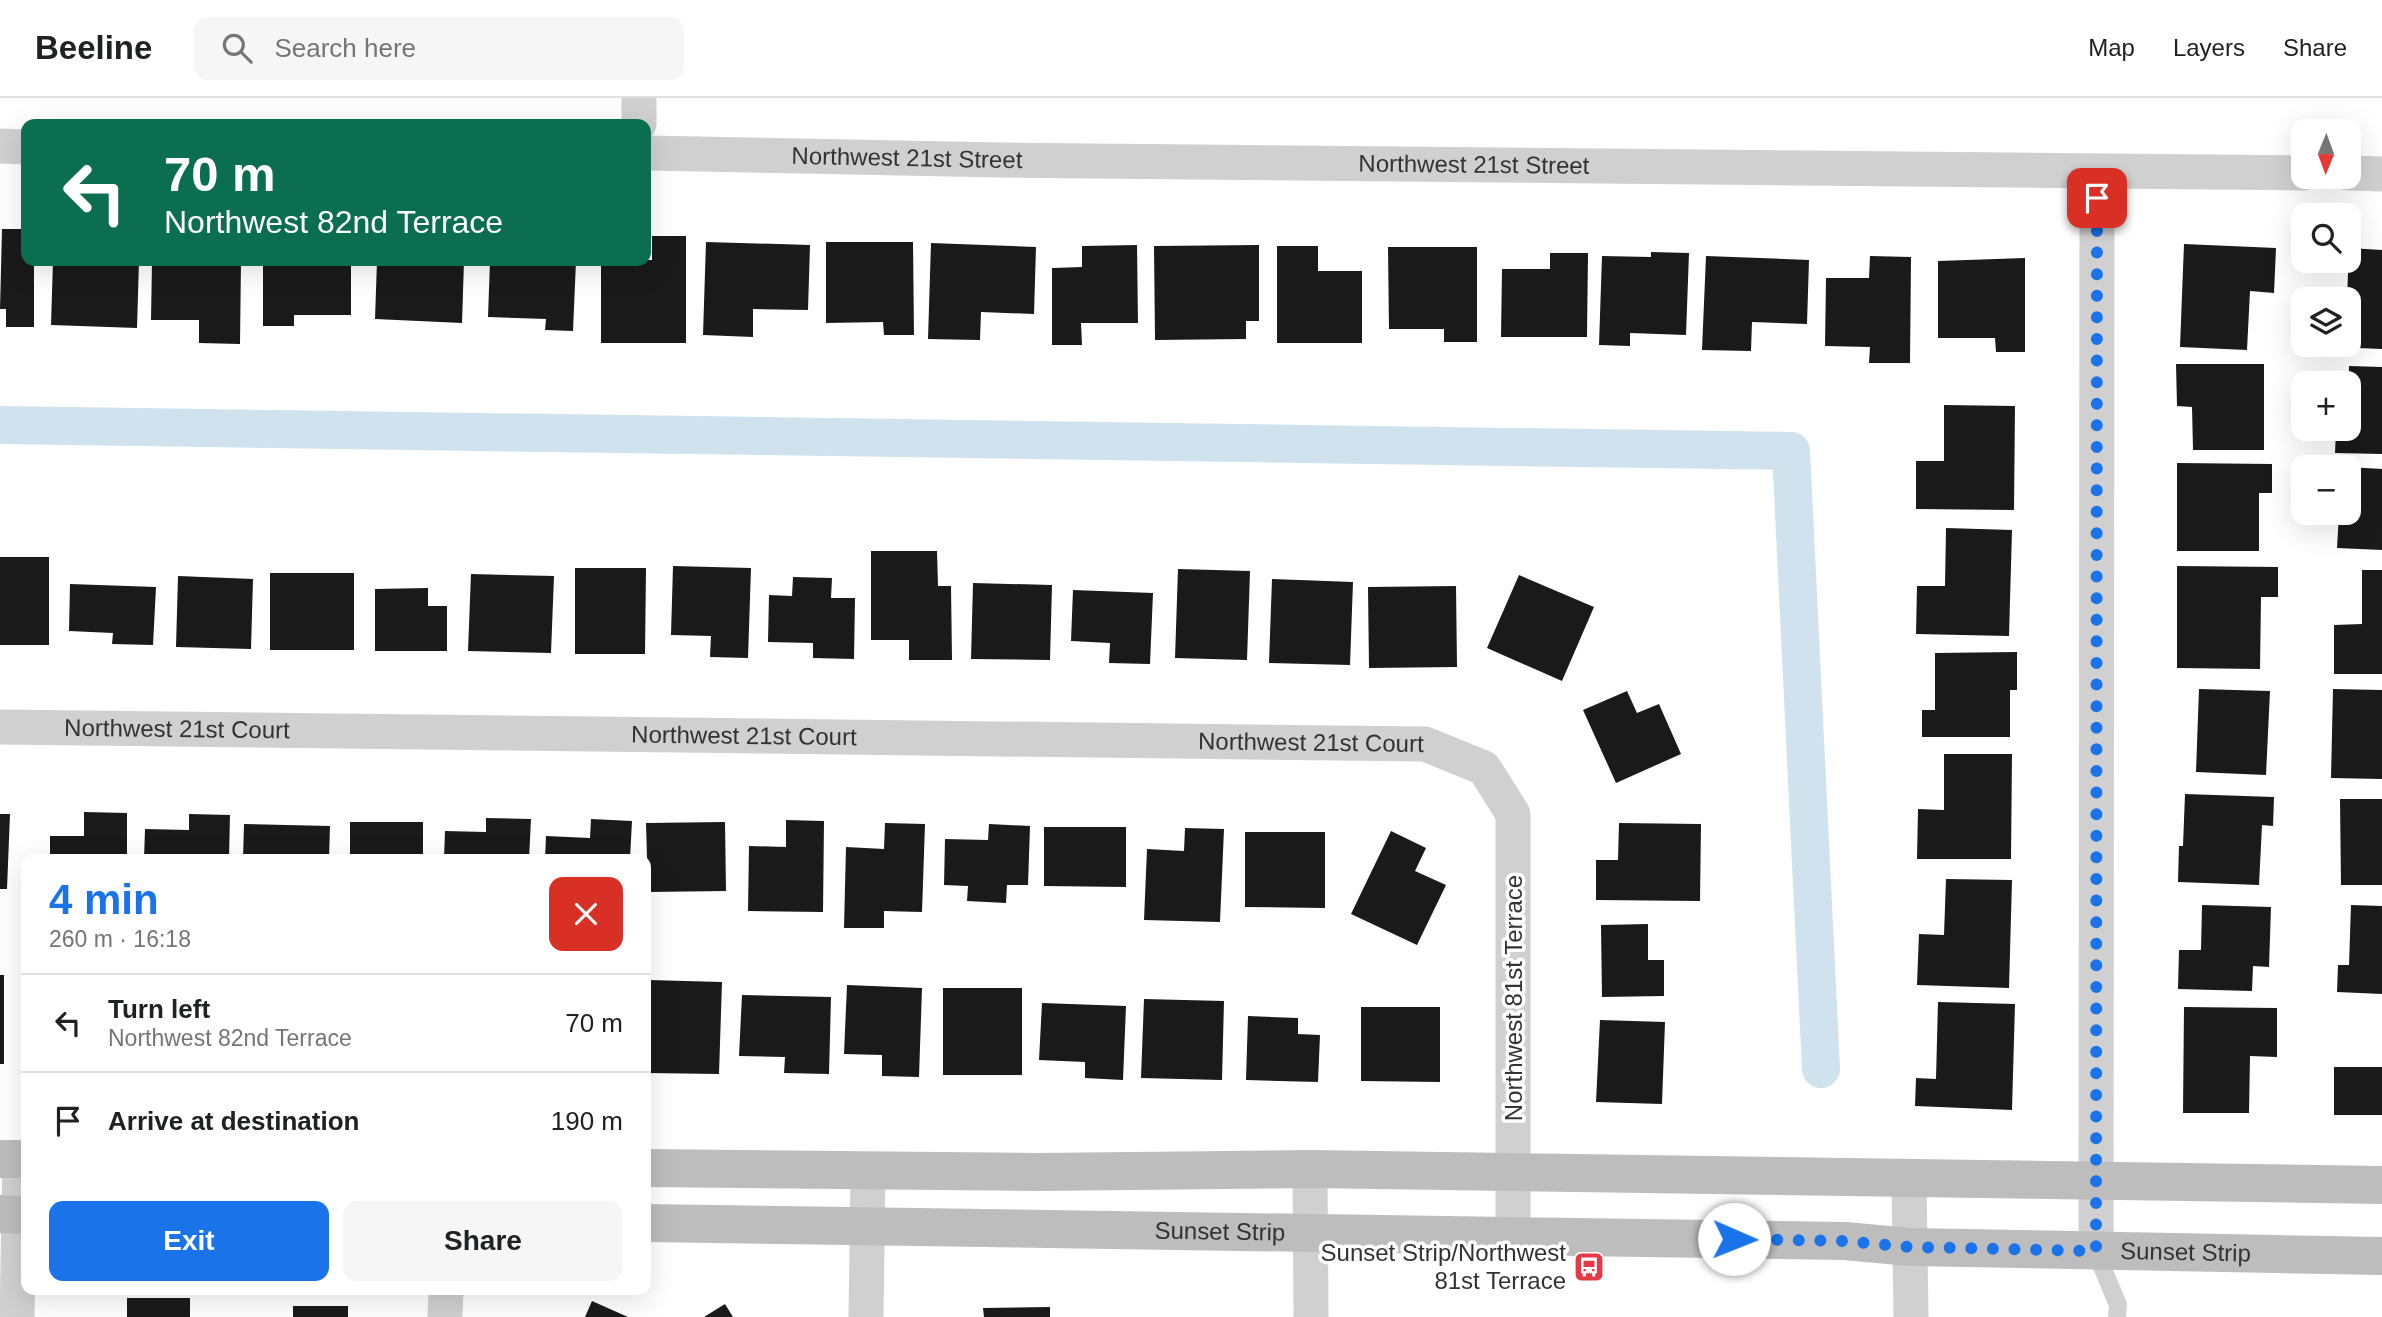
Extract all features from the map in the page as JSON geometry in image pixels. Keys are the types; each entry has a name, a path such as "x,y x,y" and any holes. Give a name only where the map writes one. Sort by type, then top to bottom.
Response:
{"street":[{"path":"639,98 639,119"},
{"path":"0,146 21,147"},
{"name":"Northwest 21st Street","path":"651,153 1043,161 2291,173"},
{"path":"2096,171 2096,1251"},
{"path":"2361,173 2382,174"},
{"name":"Northwest 21st Court","path":"0,727 1425,744 1484,768"},
{"name":"Northwest 81st Terrace","path":"1484,768 1513,814 1513,1236"},
{"path":"15,1159 18,1317"},
{"path":"651,1168 868,1172 1310,1169 2382,1185"},
{"path":"1310,1169 1311,1317"},
{"path":"866,1317 868,1172"},
{"path":"1909,1178 1911,1317"},
{"name":"Sunset Strip","path":"651,1223 1845,1241 1910,1247 2382,1256"},
{"path":"445,1317 446,1295"}],"lane":[{"path":"2096,1251 2118,1305 2117,1317"}],"building":[{"path":"2,229 21,229 21,266 34,266 34,327 6,327 6,309 0,309"},
{"path":"652,236 686,236 686,343 601,343 601,266 651,266"},
{"path":"706,242 810,245 808,310 753,309 753,337 703,335"},
{"path":"826,242 913,242 914,335 884,335 883,322 826,323"},
{"path":"931,243 1036,247 1034,314 981,312 980,340 928,339"},
{"path":"2184,244 2276,248 2274,293 2250,291 2247,350 2180,347"},
{"path":"1137,245 1138,323 1081,323 1082,345 1052,345 1052,268 1082,267 1082,246"},
{"path":"1259,245 1259,321 1246,321 1246,339 1155,340 1154,246"},
{"path":"1277,246 1318,246 1318,271 1362,271 1362,343 1277,343"},
{"path":"1388,247 1477,247 1477,342 1444,342 1444,329 1389,329"},
{"path":"2361,249 2382,250 2382,349 2361,348 2361,287 2347,287 2348,273 2361,273"},
{"path":"1651,252 1689,253 1686,335 1630,333 1630,346 1599,345 1602,256 1651,257"},
{"path":"1550,253 1588,253 1587,337 1501,337 1502,269 1550,269"},
{"path":"1706,256 1809,260 1807,324 1752,322 1751,351 1702,350"},
{"path":"1870,256 1911,257 1910,363 1869,363 1870,347 1825,346 1826,278 1869,278"},
{"path":"2025,258 2025,352 1996,352 1995,338 1938,338 1938,261"},
{"path":"53,266 139,266 137,328 51,325"},
{"path":"152,266 241,266 240,344 199,343 199,320 151,320"},
{"path":"263,266 351,266 351,315 294,315 294,326 263,326"},
{"path":"377,266 464,266 462,323 375,319"},
{"path":"490,266 576,266 573,331 545,330 546,319 488,317"},
{"path":"2176,364 2264,364 2264,450 2193,450 2192,407 2177,406"},
{"path":"2349,366 2382,367 2382,454 2335,453 2336,441 2361,441 2361,371 2349,371"},
{"path":"1944,405 2015,406 2014,510 1916,509 1916,461 1944,461"},
{"path":"2177,463 2272,464 2272,493 2259,493 2259,551 2177,551"},
{"path":"2361,468 2382,469 2382,550 2337,548 2338,525 2361,525"},
{"path":"1946,528 2012,530 2009,636 1916,634 1917,586 1945,586"},
{"path":"871,551 937,551 938,586 951,586 952,660 909,660 909,640 871,640"},
{"path":"0,557 49,557 49,645 0,645"},
{"path":"673,566 751,568 748,658 710,657 711,636 671,635"},
{"path":"2177,566 2278,567 2278,597 2261,597 2260,669 2177,668"},
{"path":"575,568 646,568 645,654 575,654"},
{"path":"1178,569 1250,571 1247,660 1175,658"},
{"path":"2362,570 2382,570 2382,674 2334,674 2334,625 2362,624"},
{"path":"270,573 354,573 354,650 270,650"},
{"path":"471,574 554,576 551,653 468,651"},
{"path":"1519,575 1594,607 1562,681 1487,648"},
{"path":"178,576 253,579 251,649 176,647"},
{"path":"793,577 832,578 831,598 855,598 854,659 813,658 813,643 768,642 769,595 792,596"},
{"path":"1272,579 1353,582 1350,665 1269,663"},
{"path":"973,583 1052,585 1050,660 971,659"},
{"path":"70,584 156,587 153,645 112,644 113,633 69,631"},
{"path":"1456,586 1457,667 1369,668 1368,587"},
{"path":"428,588 428,606 447,606 447,651 375,651 375,589"},
{"path":"1073,590 1153,593 1150,664 1109,663 1110,643 1071,641"},
{"path":"2017,652 2017,690 2010,690 2010,737 1922,737 1922,710 1935,710 1935,653"},
{"path":"2199,689 2270,691 2266,775 2196,772"},
{"path":"2333,689 2382,690 2382,779 2331,778"},
{"path":"1627,691 1637,713 1659,704 1681,754 1616,783 1583,710"},
{"path":"1944,754 2012,754 2011,859 1917,859 1918,809 1944,810"},
{"path":"2185,794 2274,797 2273,826 2262,825 2259,885 2178,882 2179,846 2183,846"},
{"path":"2340,799 2382,799 2382,885 2341,885"},
{"path":"84,812 127,813 127,854 50,854 50,836 84,836"},
{"path":"0,814 10,814 7,889 0,889"},
{"path":"189,814 230,815 229,854 144,854 145,829 189,830"},
{"path":"486,818 531,819 529,854 444,854 445,831 486,832"},
{"path":"591,819 632,821 630,854 545,854 546,836 590,838"},
{"path":"786,820 824,821 823,912 748,911 749,846 786,847"},
{"path":"350,822 423,822 423,854 350,854"},
{"path":"725,822 726,891 651,892 651,854 647,854 646,823"},
{"path":"885,823 925,824 922,912 884,911 884,928 844,928 846,847 884,849"},
{"path":"1619,823 1701,824 1700,901 1596,900 1596,860 1618,860"},
{"path":"244,824 330,826 329,854 243,854"},
{"path":"989,824 1030,826 1028,885 1007,885 1006,903 967,901 968,886 944,885 945,839 988,840"},
{"path":"1044,827 1126,827 1126,887 1044,886"},
{"path":"1185,828 1224,829 1220,922 1144,920 1147,849 1184,851"},
{"path":"1391,831 1426,848 1415,871 1446,885 1417,945 1351,914"},
{"path":"1245,832 1325,832 1325,908 1245,907"},
{"path":"1946,879 2012,880 2009,988 1917,985 1919,934 1944,935"},
{"path":"2202,905 2271,907 2269,967 2253,966 2252,991 2178,989 2179,950 2201,950"},
{"path":"2351,905 2382,906 2382,994 2337,992 2338,965 2349,965"},
{"path":"1648,924 1648,960 1664,960 1664,996 1602,997 1601,925"},
{"path":"0,975 4,975 4,1064 0,1064"},
{"path":"651,980 722,982 719,1074 651,1073"},
{"path":"847,985 922,988 919,1077 882,1076 882,1055 844,1054"},
{"path":"943,988 1022,988 1022,1075 943,1075"},
{"path":"742,995 831,997 829,1074 784,1073 785,1057 739,1056"},
{"path":"1144,999 1224,1001 1222,1080 1141,1078"},
{"path":"1938,1002 2015,1004 2012,1110 1915,1106 1916,1078 1936,1079"},
{"path":"1042,1003 1126,1006 1123,1080 1085,1078 1085,1062 1039,1060"},
{"path":"1361,1007 1440,1007 1440,1082 1361,1081"},
{"path":"2184,1007 2277,1008 2277,1057 2250,1056 2249,1113 2183,1113"},
{"path":"1248,1016 1298,1018 1298,1034 1320,1035 1318,1082 1246,1080"},
{"path":"1600,1020 1665,1022 1662,1104 1596,1102"},
{"path":"2334,1067 2382,1067 2382,1115 2334,1115"},
{"path":"127,1298 190,1298 190,1317 127,1317"},
{"path":"592,1301 628,1317 585,1317"},
{"path":"725,1304 733,1317 704,1317"},
{"path":"293,1306 348,1306 348,1317 293,1317"},
{"path":"1050,1307 1050,1317 984,1317 983,1308"}],"waterway":[{"path":"0,425 1791,451 1821,1069"}],"place":[{"name":"Sunset Strip/Northwest 81st Terrace","path":"1589,1267"}],"route":[{"path":"1734,1239 1845,1241 1910,1247 2096,1251 2097,198"}]}
